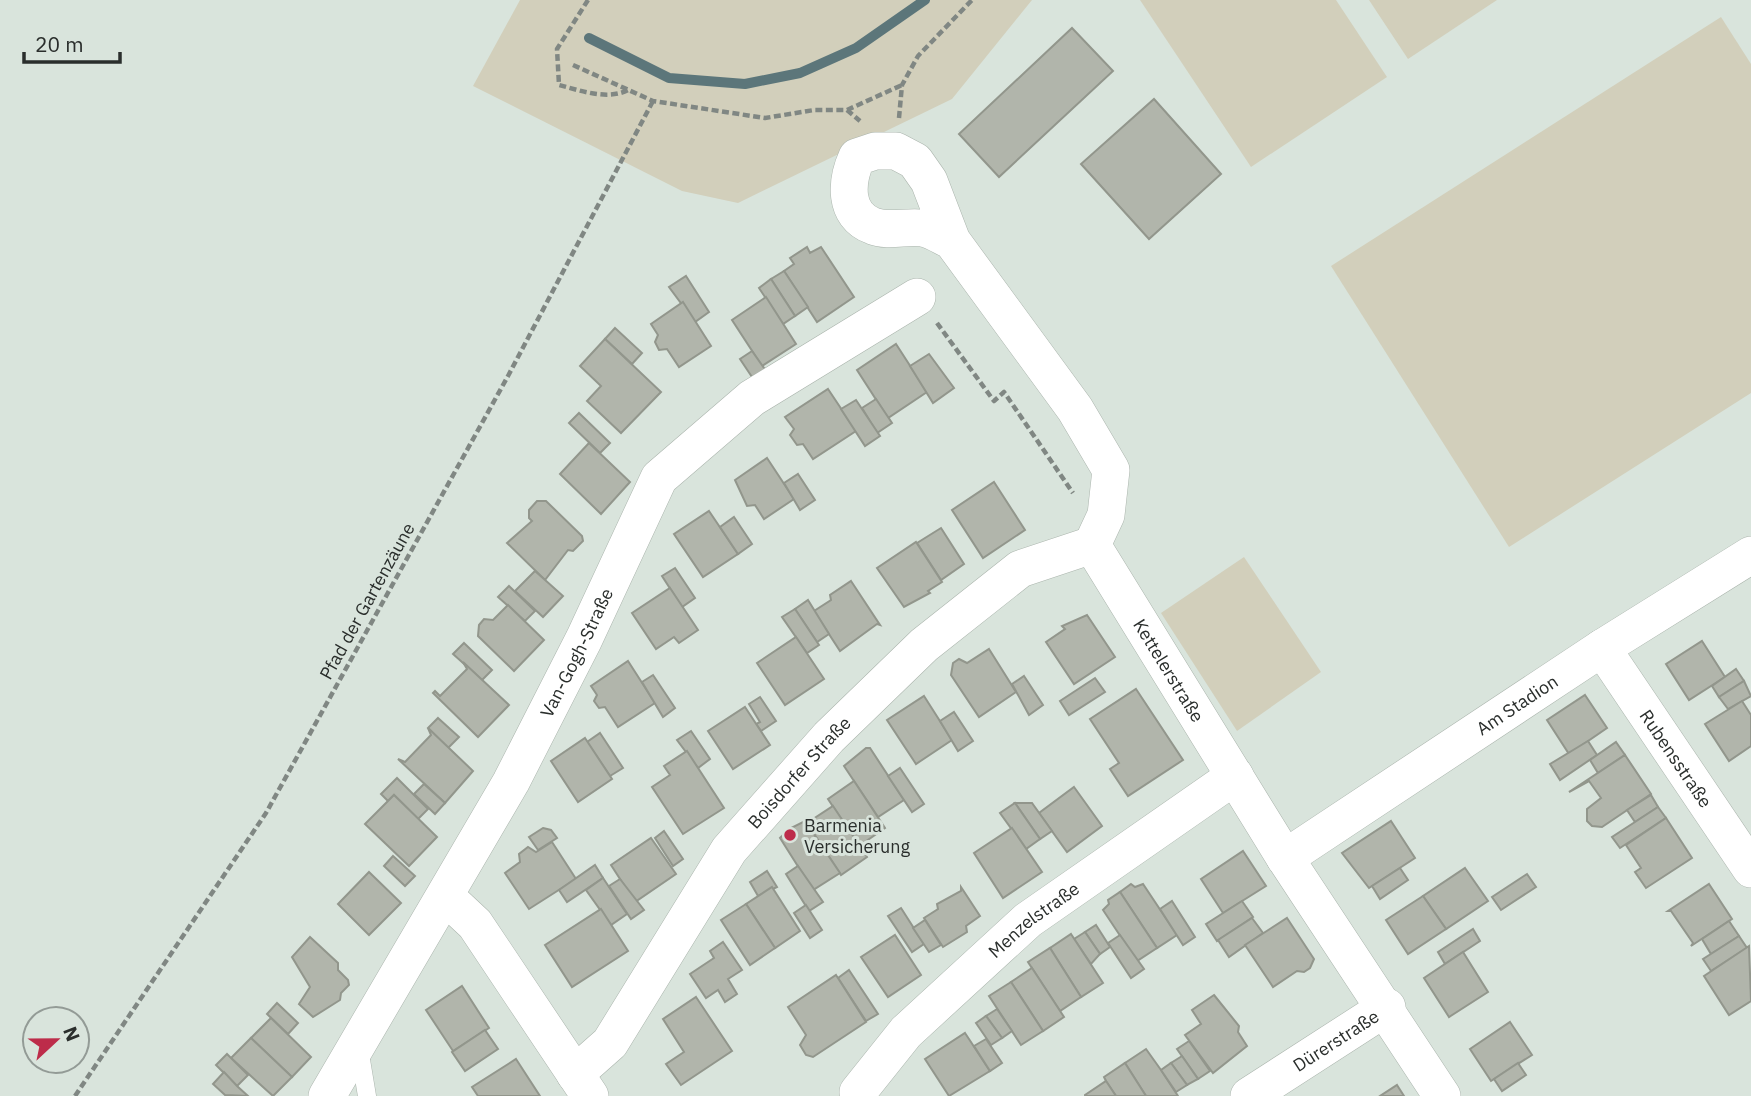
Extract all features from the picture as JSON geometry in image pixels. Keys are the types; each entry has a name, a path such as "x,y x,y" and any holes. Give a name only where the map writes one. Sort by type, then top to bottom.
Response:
{"street":[{"path":"952,241 1075,409 1111,470 1106,515 1096,539"},
{"name":"Van-Gogh-Straße","path":"327,1096 511,782 578,651 659,478 752,398 917,297"},
{"name":"Kettelerstraße","path":"1096,539 1285,858 1387,1007 1442,1096"},
{"name":"Boisdorfer Straße","path":"445,896 475,924 583,1085 729,850 829,737 924,645 1020,569 1096,539"},
{"name":"Am Stadion","path":"1285,858 1602,648 1751,555"},
{"name":"Rubensstraße","path":"1602,648 1751,869"},
{"name":"Menzelstraße","path":"858,1092 906,1032 1028,920 1235,776"},
{"name":"Dürerstraße","path":"1249,1096 1387,1007"}],"lane":[{"path":"358,1039 367,1096"}],"path":[{"path":"588,0 557,49 559,85 606,95 620,95 631,89"},
{"path":"573,65 653,101 765,118 814,110 847,110 902,85 923,48 972,0"},
{"name":"Pfad der Gartenzäune","path":"75,1096 266,813 501,388 653,101"},
{"path":"917,297 994,401 1004,392 1096,539"}],"shaded area":[{"path":"520,0 1032,0 952,99 738,203 682,191 473,86"},
{"path":"1140,0 1336,0 1387,77 1251,167"},
{"path":"1369,0 1497,0 1408,59"},
{"path":"1721,17 1751,64 1751,393 1509,547 1331,266"},
{"path":"1244,557 1321,672 1237,731 1161,613"}],"building":[{"path":"1072,28 1113,71 999,177 959,134"},
{"path":"1154,99 1221,174 1149,239 1081,164"},
{"path":"807,247 810,253 821,247 854,297 817,322 784,271 794,264 790,258"},
{"path":"784,271 808,307 795,316 771,279"},
{"path":"686,276 709,312 695,322 669,287"},
{"path":"771,279 795,316 783,324 759,288"},
{"path":"766,297 796,344 762,366 732,320"},
{"path":"683,302 711,346 679,367 667,349 659,350 655,342 658,335 651,324"},
{"path":"615,328 642,353 632,364 605,339"},
{"path":"605,339 661,392 621,433 587,401 601,386 580,366"},
{"path":"896,344 927,392 888,418 857,370"},
{"path":"752,351 769,375 756,383 740,359"},
{"path":"929,354 954,388 933,403 910,366"},
{"path":"828,389 856,431 813,459 803,444 797,445 790,435 794,429 785,417"},
{"path":"876,399 892,423 877,433 862,408"},
{"path":"856,400 880,436 865,446 841,409"},
{"path":"579,413 610,443 600,453 569,423"},
{"path":"589,443 630,482 601,514 560,474"},
{"path":"767,458 794,499 764,519 755,505 747,506 735,480"},
{"path":"798,474 815,500 800,510 784,483"},
{"path":"994,482 1025,530 983,558 952,510"},
{"path":"537,501 546,501 582,536 583,541 573,551 568,550 545,580 507,543 532,521 529,518 529,510"},
{"path":"709,511 738,554 703,577 674,534"},
{"path":"734,517 752,544 738,554 720,527"},
{"path":"941,528 964,564 941,580 917,543"},
{"path":"916,542 942,582 928,591 930,593 904,607 877,568"},
{"path":"675,568 695,598 682,607 662,576"},
{"path":"535,571 563,596 543,617 515,591"},
{"path":"851,581 880,625 877,624 840,651 814,611 831,600 830,595"},
{"path":"509,586 535,611 525,621 498,597"},
{"path":"670,588 698,630 679,643 674,637 656,649 632,613"},
{"path":"808,600 829,634 817,642 795,609"},
{"path":"508,605 544,640 514,671 478,636 479,625 484,619 493,620"},
{"path":"795,609 819,645 807,653 782,617"},
{"path":"1087,615 1115,657 1074,684 1046,642 1065,629 1062,626"},
{"path":"796,637 824,679 785,705 757,663"},
{"path":"1702,641 1725,677 1689,700 1666,664"},
{"path":"464,643 492,670 482,680 453,654"},
{"path":"989,649 1016,692 979,717 951,675 953,663 959,659 967,663"},
{"path":"628,661 655,703 618,727 605,707 599,708 594,701 597,695 591,686"},
{"path":"463,662 509,705 478,737 433,693 435,691 440,696 467,669"},
{"path":"1736,669 1744,681 1719,697 1712,686"},
{"path":"653,675 675,708 663,717 642,682"},
{"path":"1024,676 1043,705 1029,715 1012,684"},
{"path":"1095,678 1105,692 1069,715 1060,701"},
{"path":"1744,681 1751,696 1728,709 1719,697"},
{"path":"1136,689 1183,760 1128,796 1110,769 1119,763 1090,719"},
{"path":"1585,695 1607,728 1569,754 1547,720"},
{"path":"924,696 952,740 916,764 887,720"},
{"path":"760,697 776,721 761,731 756,724 760,722 749,704"},
{"path":"1742,701 1751,715 1751,746 1729,761 1705,724"},
{"path":"745,707 770,745 733,769 708,731"},
{"path":"954,712 973,741 958,751 940,721"},
{"path":"438,718 459,737 448,748 428,728"},
{"path":"428,728 473,771 445,803 398,759 405,762 431,735"},
{"path":"691,731 710,759 698,768 677,740"},
{"path":"600,733 623,768 610,776 587,742"},
{"path":"585,738 612,779 578,802 551,761"},
{"path":"1588,741 1597,755 1560,780 1550,764"},
{"path":"1616,742 1625,755 1598,773 1590,760"},
{"path":"866,748 870,748 904,800 878,817 844,766"},
{"path":"687,751 724,808 683,834 652,787 670,775 664,766"},
{"path":"1625,755 1651,794 1602,827 1592,826 1587,821 1587,809 1601,798 1589,781 1569,792"},
{"path":"900,768 924,804 912,812 888,776"},
{"path":"397,778 428,809 418,819 394,795 388,801 381,794"},
{"path":"854,781 885,828 859,846 828,799"},
{"path":"424,784 445,803 435,814 414,794"},
{"path":"1074,787 1102,826 1067,852 1039,813"},
{"path":"394,795 437,837 409,866 365,824"},
{"path":"1651,795 1658,807 1635,822 1627,810"},
{"path":"1015,803 1032,803 1052,831 1040,839"},
{"path":"1015,803 1040,839 1026,849 1000,813"},
{"path":"833,806 867,857 841,875 807,823"},
{"path":"1658,807 1666,818 1620,848 1612,837"},
{"path":"1666,818 1692,858 1646,888 1635,872 1641,868 1626,845"},
{"path":"805,821 840,873 813,890 780,838 789,829"},
{"path":"1391,821 1415,858 1369,888 1342,853"},
{"path":"543,828 551,830 557,838 538,850 529,837"},
{"path":"1012,828 1042,872 1003,898 974,853"},
{"path":"664,831 683,859 673,866 655,838"},
{"path":"651,838 676,874 635,902 611,865"},
{"path":"552,842 576,879 529,909 505,873 520,862 519,854 528,847 536,852"},
{"path":"1243,851 1266,886 1223,913 1201,879"},
{"path":"393,856 415,876 405,886 384,866"},
{"path":"595,865 603,878 567,902 559,890"},
{"path":"798,866 823,902 809,911 786,874"},
{"path":"1400,868 1408,880 1380,899 1372,886"},
{"path":"1465,868 1488,901 1446,929 1423,896"},
{"path":"767,871 777,887 758,896 750,882"},
{"path":"369,872 401,903 369,935 338,904"},
{"path":"1527,874 1536,887 1501,910 1492,897"},
{"path":"603,878 627,914 611,925 586,890"},
{"path":"620,879 644,910 631,919 609,886"},
{"path":"1131,884 1135,887 1143,884 1177,935 1157,948 1120,892"},
{"path":"1709,884 1732,919 1691,946 1693,943 1671,911 1668,911"},
{"path":"772,887 800,931 775,948 746,904"},
{"path":"961,887 980,916 966,926 967,932 943,947 924,918 938,909 937,904 961,891"},
{"path":"1120,892 1157,948 1137,961 1103,910 1109,904 1108,900"},
{"path":"1423,896 1446,929 1408,954 1386,920"},
{"path":"1172,901 1195,937 1183,945 1160,909"},
{"path":"1242,901 1253,917 1217,941 1206,924"},
{"path":"746,904 775,948 750,965 721,920"},
{"path":"806,905 822,930 810,938 794,913"},
{"path":"901,908 924,944 912,952 888,916"},
{"path":"601,909 628,951 572,987 545,945"},
{"path":"1252,918 1263,933 1229,957 1218,940"},
{"path":"1287,918 1314,959 1310,968 1304,972 1297,971 1273,987 1245,945"},
{"path":"925,920 941,945 929,952 913,928"},
{"path":"1729,921 1739,936 1711,954 1702,939"},
{"path":"1096,925 1110,947 1100,954 1085,932"},
{"path":"1473,929 1480,941 1445,964 1438,952"},
{"path":"1085,932 1100,954 1091,964 1074,939"},
{"path":"1071,934 1103,983 1081,997 1050,948"},
{"path":"895,935 921,975 888,997 861,957"},
{"path":"1120,935 1144,969 1131,978 1108,943"},
{"path":"1739,936 1747,948 1711,971 1703,959"},
{"path":"310,937 338,963 338,970 348,980 349,985 341,993 340,1000 313,1017 299,1004 310,987 292,957"},
{"path":"723,942 742,970 728,979 737,994 725,1002 718,990 706,998 690,974 714,958 710,951"},
{"path":"1749,946 1751,1001 1729,1015 1704,976"},
{"path":"1050,948 1081,997 1060,1011 1028,962"},
{"path":"1463,952 1488,992 1449,1017 1424,978"},
{"path":"1032,968 1064,1017 1043,1031 1011,982"},
{"path":"849,970 878,1014 866,1021 838,978"},
{"path":"836,975 866,1022 813,1057 806,1055 800,1045 806,1035 788,1007"},
{"path":"1011,982 1043,1031 1021,1045 989,996"},
{"path":"462,986 489,1028 453,1051 426,1010"},
{"path":"1214,995 1239,1026 1238,1032 1247,1046 1213,1073 1185,1035 1201,1024 1192,1010"},
{"path":"696,997 732,1051 681,1085 666,1064 684,1052 663,1019"},
{"path":"277,1003 298,1023 288,1034 267,1014"},
{"path":"997,1009 1012,1031 1002,1038 986,1016"},
{"path":"986,1016 1002,1038 991,1045 976,1023"},
{"path":"271,1018 311,1057 292,1077 251,1038"},
{"path":"1510,1022 1532,1055 1491,1081 1470,1049"},
{"path":"485,1030 498,1049 465,1071 452,1052"},
{"path":"965,1033 990,1071 949,1096 925,1059"},
{"path":"251,1038 292,1077 273,1096 231,1058"},
{"path":"986,1039 1002,1063 990,1071 974,1046"},
{"path":"1189,1041 1210,1071 1198,1079 1177,1049"},
{"path":"1146,1049 1178,1096 1146,1096 1125,1063"},
{"path":"227,1054 248,1075 237,1086 216,1065"},
{"path":"1182,1056 1198,1079 1187,1085 1171,1063"},
{"path":"516,1059 540,1096 478,1096 472,1087"},
{"path":"1125,1063 1146,1096 1116,1096 1106,1081 1104,1077"},
{"path":"1171,1063 1187,1085 1176,1092 1161,1070"},
{"path":"1518,1063 1526,1075 1502,1091 1494,1079"},
{"path":"224,1072 248,1096 225,1095 213,1084"},
{"path":"1106,1081 1116,1096 1085,1096 1085,1095"},
{"path":"1397,1085 1404,1096 1380,1096"}],"waterway":[{"path":"589,38 669,78 745,84 800,73 856,48 925,0"}],"place":[{"name":"Barmenia Versicherung","path":"790,835"}]}
